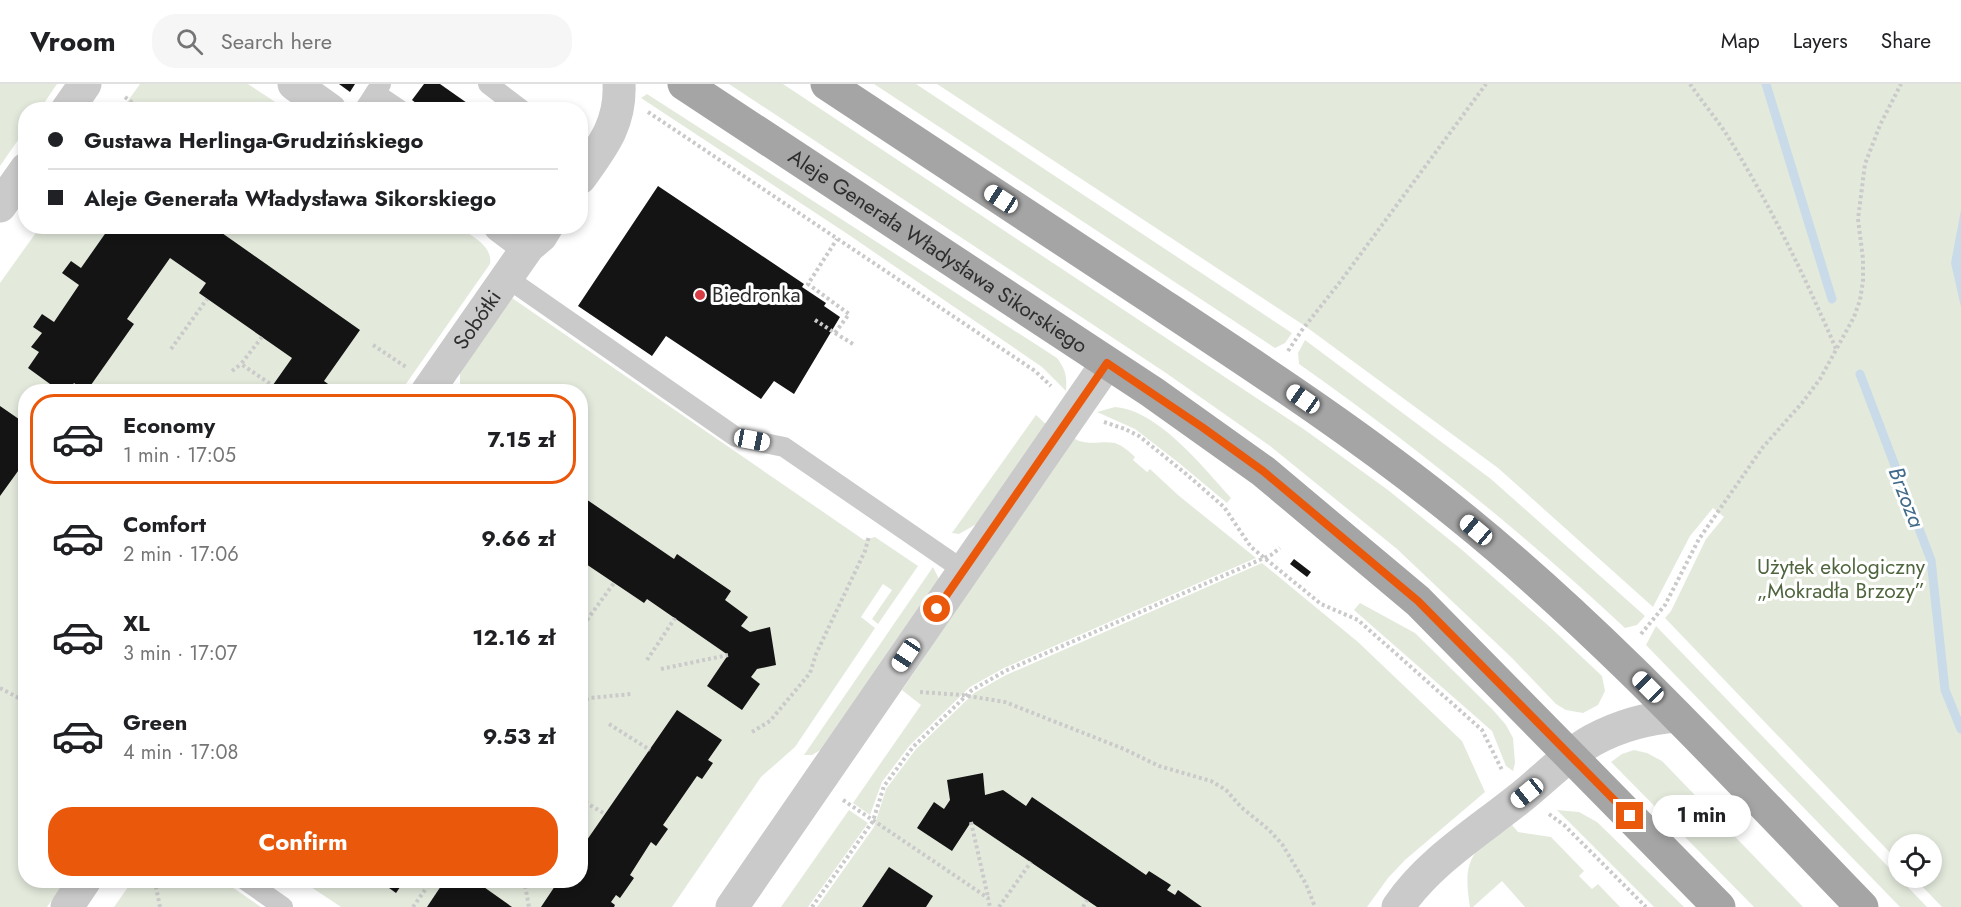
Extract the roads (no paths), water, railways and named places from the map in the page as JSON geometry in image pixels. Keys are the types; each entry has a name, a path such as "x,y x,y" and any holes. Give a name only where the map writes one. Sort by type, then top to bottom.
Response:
{"main road":[{"name":"Aleje Generała Władysława Sikorskiego","path":"684,84 1107,363 1263,471 1418,601 1719,907"},
{"path":"827,84 1272,377 1350,432 1460,516 1544,587 1619,658 1862,907"}],"street":[{"path":"73,102 85,84"},
{"path":"298,85 320,102"},
{"path":"588,166 614,124 619,89"},
{"path":"0,206 18,180"},
{"name":"Sobótki","path":"418,380 507,278 537,237"},
{"path":"732,907 1107,363"},
{"path":"1398,907 1410,888 1456,847 1514,803 1571,755 1592,741 1620,728 1645,720 1677,716"},
{"path":"67,907 80,888"}],"lane":[{"path":"488,84 512,102"},
{"path":"369,102 378,89 392,102"},
{"path":"507,278 736,437 784,447 963,570"},
{"path":"256,888 283,907"}],"water":[{"path":"1961,210 1961,307 1951,263"}],"waterway":[{"name":"Brzoza","path":"1766,84 1832,299"},
{"name":"Brzoza","path":"1860,374 1931,560 1945,690 1961,729"}],"place":[{"name":"Biedronka","path":"700,295"}],"park label":[{"name":"Użytek ekologiczny „Mokradła Brzozy”","path":"1841,579"}]}
